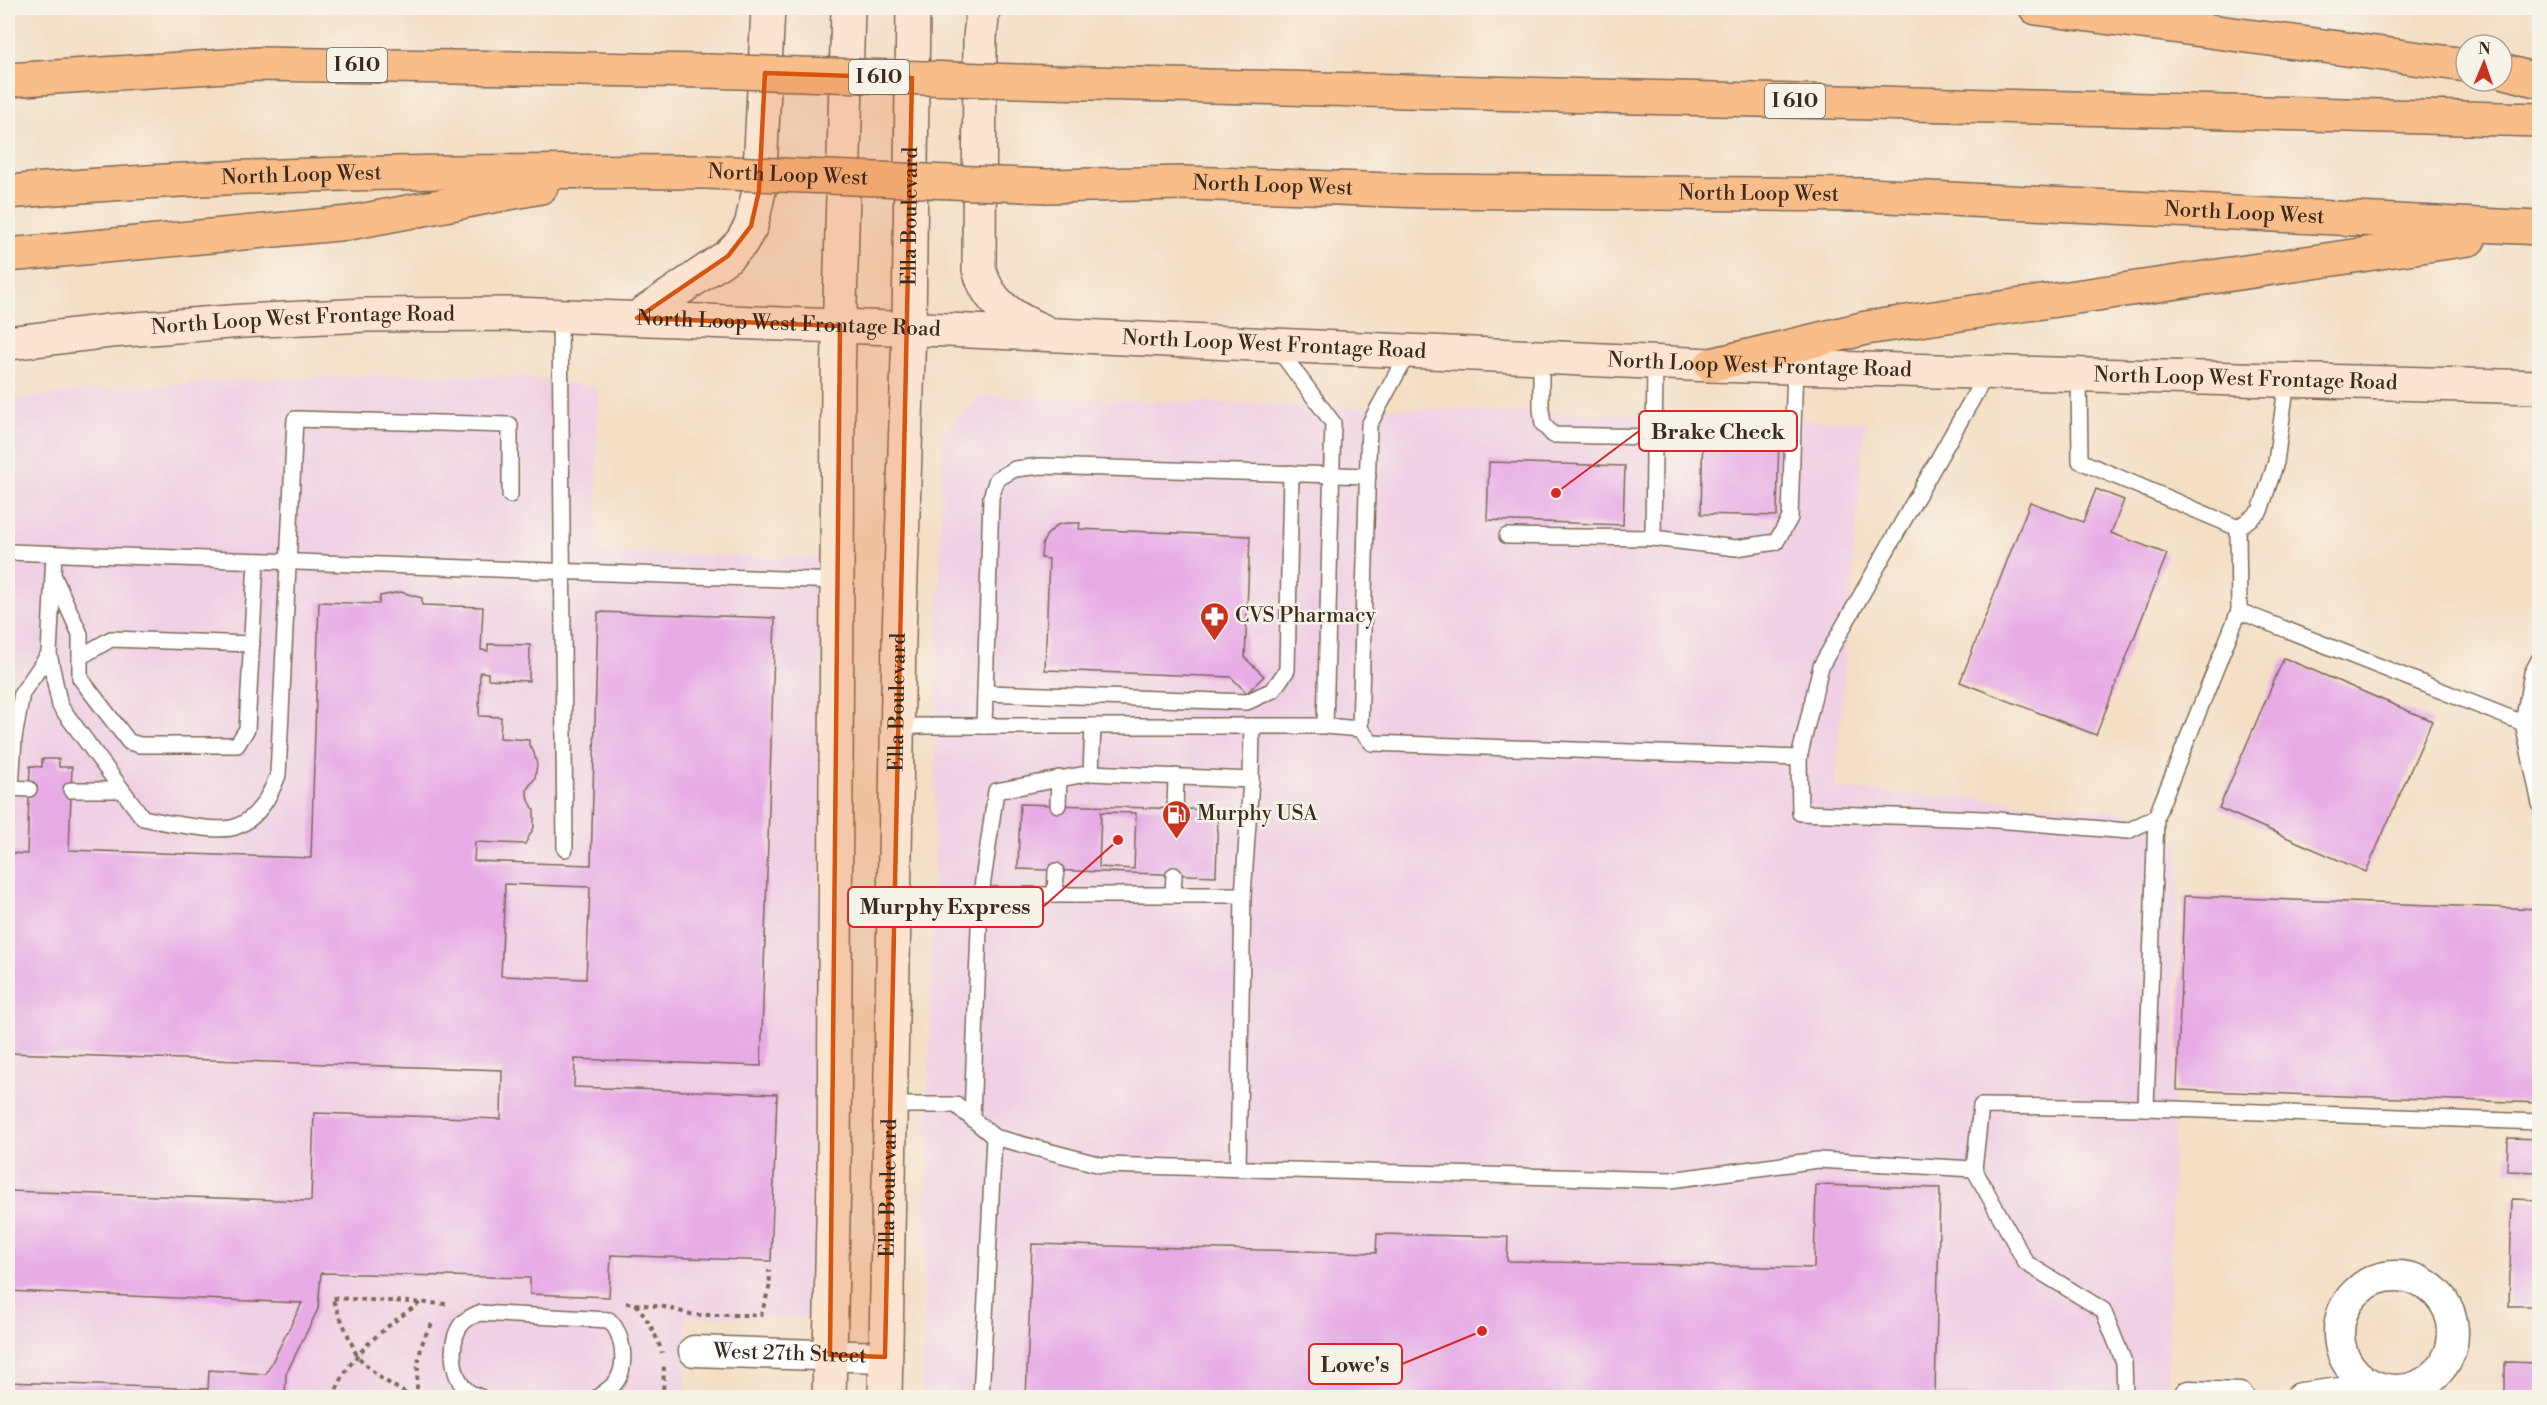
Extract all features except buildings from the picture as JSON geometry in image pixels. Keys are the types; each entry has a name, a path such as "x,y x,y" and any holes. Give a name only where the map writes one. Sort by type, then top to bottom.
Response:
{"highway":[{"path":"2036,8 2454,63"},
{"name":"I 610","path":"8,80 258,64 707,71 1051,82 2540,120"},
{"path":"2514,74 2540,81"},
{"path":"8,255 349,223 625,172"},
{"name":"North Loop West","path":"8,192 128,182 360,174 706,172 1047,186 1186,183 1422,191 1868,195 2540,228"},
{"path":"1711,365 1866,328 2540,228"}],"main road":[{"path":"637,318 728,256 741,243 751,226 759,191 768,8"},
{"path":"829,1398 840,326 849,8"},
{"name":"Ella Boulevard","path":"885,1398 897,726 909,328 913,8"},
{"path":"983,8 980,38 979,269 989,295 1007,314 1053,335"},
{"name":"North Loop West Frontage Road","path":"8,343 110,331 243,321 367,315 560,315 909,328 1655,363 2540,387"}],"street":[{"path":"2301,1398 2380,1388 2428,1389 2452,1347 2453,1326 2444,1302 2427,1285 2404,1276 2380,1278 2358,1290 2343,1309 2338,1333 2343,1357 2358,1376 2380,1388"},
{"name":"West 27th Street","path":"694,1351 885,1357"},
{"path":"2189,1396 2239,1398"}],"lane":[{"path":"560,315 565,849"},
{"path":"1275,345 1334,423 1325,726"},
{"path":"1409,351 1369,425 1360,729 1372,743 1799,758"},
{"path":"1541,357 1541,408 1544,424 1553,435 1654,437"},
{"path":"1653,538 1655,363"},
{"path":"1507,536 1653,538 1736,548 1776,542 1790,518 1795,368"},
{"path":"1987,373 1821,666 1799,758 1800,813 1984,819 2128,831 2156,817"},
{"path":"2079,375 2080,461 2238,528"},
{"path":"2238,528 2259,511 2276,462 2287,380"},
{"path":"54,554 49,654 60,705 143,818 177,826 234,828 251,817 268,799 278,775 295,419 510,424 510,495"},
{"path":"984,726 991,497 997,478 1015,469 1041,466 1368,476"},
{"path":"985,693 1247,702 1273,690 1287,669 1292,473"},
{"path":"2146,1108 2156,817 2239,611 2238,528"},
{"path":"8,552 838,581"},
{"path":"53,574 80,634 80,678 129,742 140,745 237,746 247,729 256,561"},
{"path":"2239,611 2523,723"},
{"path":"80,657 111,639 252,644"},
{"path":"29,789 11,788 14,738 21,693 49,654"},
{"path":"2540,658 2532,673 2523,723 2540,804"},
{"path":"897,726 1325,726 1360,729"},
{"path":"1091,773 1093,726"},
{"path":"1238,1168 1243,895 1251,780 1252,726"},
{"path":"972,1118 981,895 996,791 1091,773 1251,780"},
{"path":"1175,809 1176,776"},
{"path":"1058,805 1059,778"},
{"path":"71,790 122,790"},
{"path":"1055,895 1056,871"},
{"path":"1173,895 1174,875"},
{"path":"981,895 1243,895"},
{"path":"890,1105 956,1105 994,1137 1101,1165 1671,1180 1818,1160 1974,1169"},
{"path":"2125,1398 2124,1362 2103,1310 2026,1263 1974,1169 1981,1106 2146,1108 2540,1122"},
{"path":"981,1398 994,1137"},
{"path":"482,1398 468,1391 457,1376 453,1353 456,1333 465,1320 479,1314 609,1320 617,1328 621,1338 621,1372 616,1382 597,1398"}],"path":[{"path":"332,1298 357,1356 379,1377 415,1398 417,1368 425,1334 432,1324"},
{"path":"334,1398 337,1387 357,1356 382,1329 421,1302"},
{"path":"439,1314 446,1304"},
{"path":"635,1304 643,1313 659,1343 665,1365 663,1398"}],"highlighted area":[{"path":"765,73 912,78 885,1357 830,1355 840,326 637,318 728,256 751,226 759,191"}],"shaded area":[{"path":"416,374 520,377 597,387 597,552 821,558 819,1141 816,1318 686,1317 685,1397 8,1397 8,400 93,390 257,379"},
{"path":"981,396 1865,422 1835,788 2122,811 2180,844 2167,1397 922,1398 943,431"}],"place":[{"name":"Brake Check","path":"1556,493"},
{"name":"CVS Pharmacy","path":"1214,642"},
{"name":"Murphy Express","path":"1118,840"},
{"name":"Murphy USA","path":"1176,840"},
{"name":"Lowe's","path":"1482,1331"}]}
